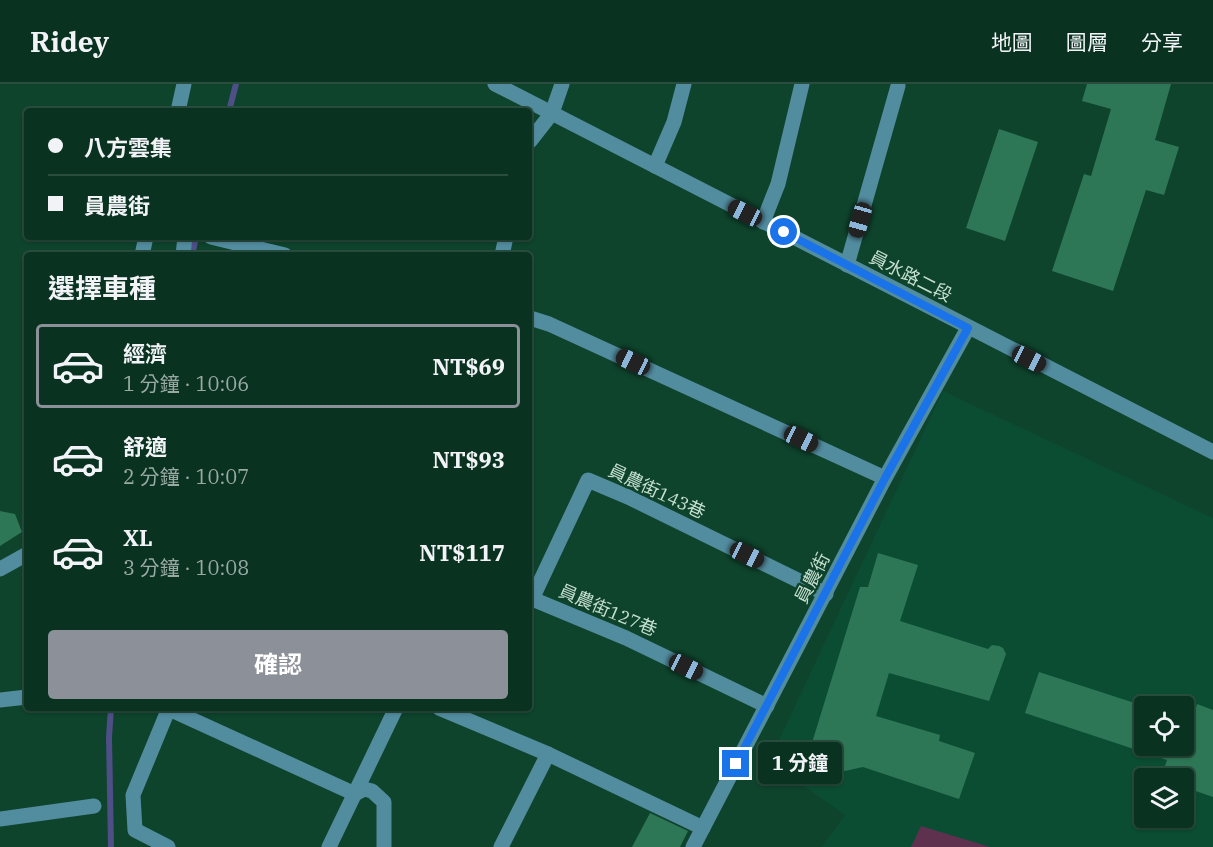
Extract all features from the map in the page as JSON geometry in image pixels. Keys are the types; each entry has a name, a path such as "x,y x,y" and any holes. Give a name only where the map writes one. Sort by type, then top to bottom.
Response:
{"street":[{"path":"179,108 184,84"},
{"name":"員水路二段","path":"495,84 1213,452"},
{"path":"532,138 552,113 562,84"},
{"path":"655,166 674,123 684,84"},
{"path":"763,222 778,183 802,84"},
{"path":"847,265 898,86"},
{"path":"223,240 273,252"},
{"path":"532,319 549,324 885,478"},
{"name":"員農街","path":"693,847 885,478 968,328"},
{"name":"員農街143巷","path":"532,597 588,480 628,497 826,594"},
{"path":"0,569 24,556"},
{"name":"員農街127巷","path":"532,599 626,638 767,706"},
{"path":"0,700 24,697"},
{"path":"168,711 133,795 135,830 168,847"},
{"path":"175,711 355,794"},
{"path":"329,847 395,711"},
{"path":"447,711 548,754 703,828"},
{"path":"501,847 548,754"},
{"path":"355,794 364,789 372,791 384,802 384,847"},
{"path":"0,819 94,806"}],"shaded area":[{"path":"943,391 1213,518 1213,847 822,847 845,815 769,761"},
{"path":"921,826 990,847 911,847"}],"building":[{"path":"1087,84 1171,84 1155,140 1179,147 1164,195 1146,190 1113,291 1052,271 1084,174 1091,176 1111,109 1082,101"},
{"path":"999,129 1038,142 1005,241 966,228"},
{"path":"0,511 15,514 22,532 0,546"},
{"path":"878,553 918,565 900,621 988,649 992,645 999,646 1006,654 989,701 889,673 876,716 940,735 939,741 975,753 959,799 863,767 845,771 826,765 830,753 811,746 860,587 868,587"},
{"path":"1039,672 1134,703 1134,749 1025,713"},
{"path":"1197,704 1213,710 1213,797 1194,790 1194,768 1164,768 1167,760 1155,756 1194,756 1194,715"},
{"path":"650,813 688,831 680,847 632,847"}],"waterway":[{"path":"230,108 236,84"},
{"path":"193,252 195,240"},
{"path":"111,711 109,737 111,847"}],"route":[{"path":"736,764 885,478 968,328 784,232"}]}
